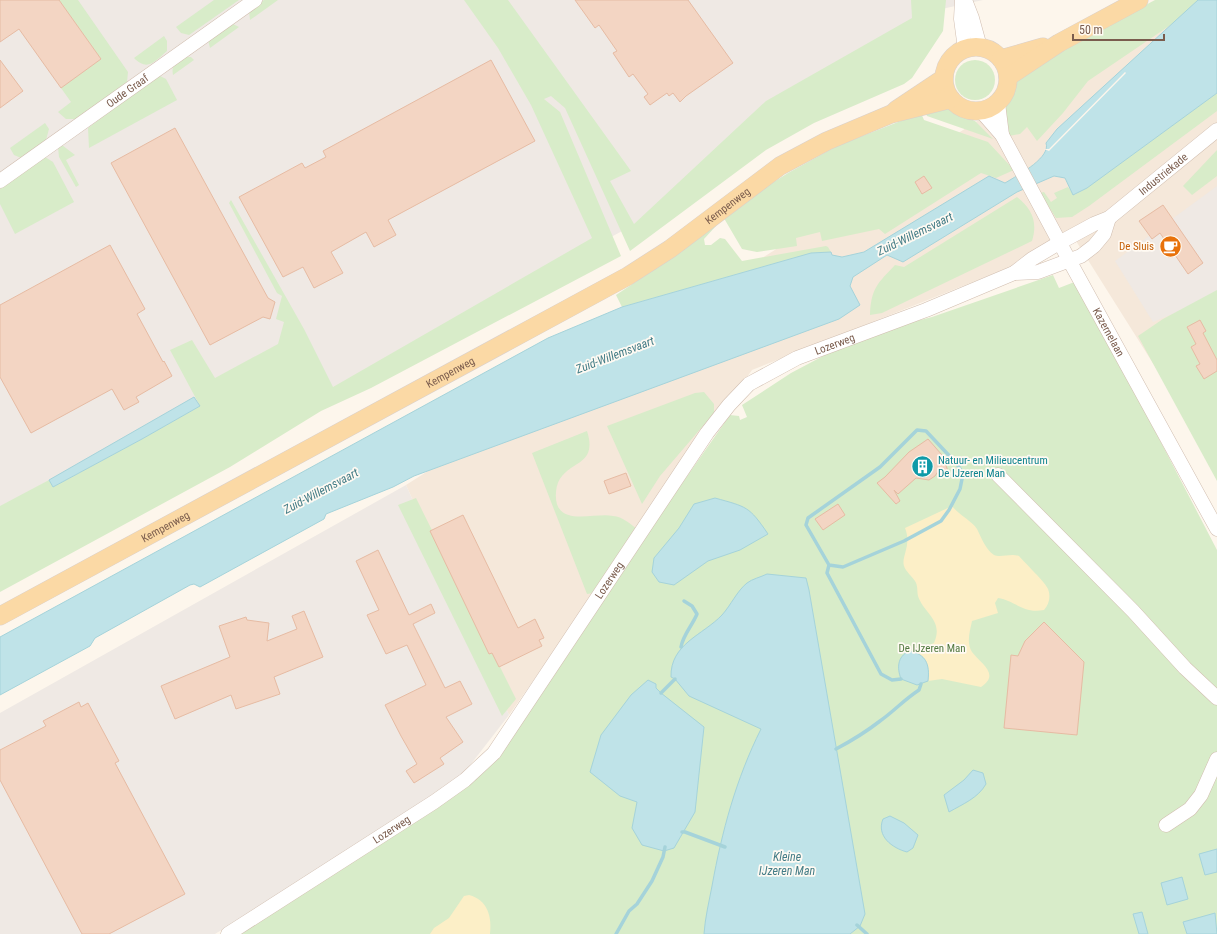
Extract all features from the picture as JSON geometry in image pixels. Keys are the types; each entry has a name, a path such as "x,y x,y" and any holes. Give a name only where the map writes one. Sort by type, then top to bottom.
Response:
{"main road":[{"path":"1008,77 1059,43 1139,0"},
{"path":"1001,59 1059,43"},
{"path":"972,48 995,53 1001,59 1008,77 1006,91 998,103 981,111 970,111 959,107 951,99 945,89 944,78 950,60 972,48"},
{"name":"Kempenweg","path":"891,114 944,78"},
{"name":"Kempenweg","path":"0,616 628,276 670,249 780,166 828,141 891,114 951,99"}],"street":[{"name":"Oude Graaf","path":"0,181 255,0"},
{"path":"962,0 961,19 972,48"},
{"path":"965,0 972,18 972,48"},
{"name":"Kazernelaan","path":"998,103 1002,135"},
{"name":"Kazernelaan","path":"981,111 1002,135 1059,243 1217,529"},
{"name":"Industriekade","path":"1059,243 1094,224 1109,218 1217,130"},
{"name":"Industriekade","path":"1069,260 1082,256 1094,246 1104,234 1109,218"},
{"name":"Lozerweg","path":"228,934 434,802 465,780 494,753 707,433 729,405 749,384 797,358 926,310 1014,273 1032,259 1059,243"},
{"name":"Lozerweg","path":"1014,273 1038,272 1069,260"},
{"path":"998,475 1217,698"},
{"path":"1166,825 1190,809 1201,795 1217,759"}],"shaded area":[{"path":"0,0 983,0 937,10 635,224 332,389 46,482 0,507"},
{"path":"1167,0 1217,0 1217,465 1076,241 752,370 509,715 406,485"},
{"path":"1217,186 1217,296 1153,322 1115,261"},
{"path":"406,485 509,715 457,782 215,934 0,934 0,713"}],"green space":[{"path":"59,0 78,0 128,72 127,82 76,119 66,119 58,112 71,102 61,88 101,59"},
{"path":"214,0 239,0 189,35 181,33 176,27"},
{"path":"264,0 278,0 250,20 249,11"},
{"path":"464,0 508,0 631,171 610,181 634,224 766,101 912,18 911,0 946,0 943,31 912,78 904,84 814,123 766,150 630,251 565,108 551,96 544,99 560,112 621,256 371,388 321,411 230,467 0,592 0,506 49,480 53,487 200,406 170,350 192,340 215,378 278,344 284,322 276,319 282,296 277,293 229,203 231,200 304,329 333,387 592,238 531,105 498,48"},
{"path":"1155,0 1198,0 1175,22 1088,81 1063,113 1037,141 1027,127 1020,134 1009,136 1005,107 1015,82 1031,66"},
{"path":"231,23 239,27 210,48 208,40"},
{"path":"164,36 167,41 167,51 151,64 143,64 134,58"},
{"path":"185,57 191,57 194,60 173,75 174,66"},
{"path":"979,60 986,63 992,69 995,80 994,88 986,97 979,100 971,100 964,97 956,88 955,76 958,69 967,61"},
{"path":"158,75 166,79 177,100 89,148 88,128"},
{"path":"1217,93 1217,111 1089,206 1072,217 1056,218 1040,193 1044,192 1051,202 1057,198 1054,193 1068,187 1074,195 1087,188"},
{"path":"948,109 975,121 993,139 927,116 925,112"},
{"path":"921,113 924,120 988,142 1014,170 996,178 981,173 885,234 879,229 822,241 820,232 796,238 797,246 757,252 742,249 725,220 725,213 788,173 837,146"},
{"path":"45,123 49,129 46,140 21,158 14,155 10,148"},
{"path":"62,145 75,155 66,160 79,185 76,187 59,157 58,147"},
{"path":"1217,150 1217,176 1192,195 1183,186"},
{"path":"45,157 53,162 74,202 15,234 0,204 0,189"},
{"path":"1017,197 1027,206 1032,216 1034,222 1034,234 1032,241 882,313 870,315 872,298 876,287 895,265 904,267"},
{"path":"713,223 716,226 704,239 705,245 711,245 720,238 725,239 742,261 826,246 831,252 811,253 622,307 616,295 664,263"},
{"name":"De IJzeren Man","path":"1053,275 1059,288 1077,281 1217,550 1217,934 229,934 414,815 502,740 730,415 739,416 740,420 747,417 742,405 791,373 825,355 893,327 932,317"},
{"path":"1217,290 1217,481 1138,336 1163,319"},
{"path":"704,392 714,404 714,413 660,476 642,504 607,426 695,393"},
{"path":"587,431 590,444 588,453 584,459 564,474 559,481 556,492 557,503 561,511 568,515 576,516 605,515 617,517 626,521 637,529 594,593 587,594 532,453"},
{"path":"416,498 516,699 502,716 398,505"}],"sand":[{"path":"952,506 975,526 986,547 991,553 997,556 1019,556 1043,582 1049,592 1049,600 1044,610 1037,611 1025,609 998,598 995,603 998,613 972,621 969,645 972,652 984,664 989,673 987,682 981,687 942,679 928,681 929,673 927,665 918,653 923,648 934,643 937,628 921,602 918,596 916,583 906,570 903,562 907,545 907,534 905,528"},
{"path":"469,895 475,897 485,905 490,921 490,934 430,934 434,928 449,918 464,896"}],"water":[{"name":"Zuid-Willemsvaart","path":"1198,0 1217,0 1217,93 1087,188 1073,195 1065,178 1054,176 1017,192 903,262 887,255 853,277 850,286 860,305 839,319 414,476 393,487 326,514 324,519 200,587 194,584 190,585 95,638 90,646 0,695 0,637 548,338 622,307 811,253 831,252 832,255 842,257 864,252 989,176 1005,183 1034,164 1044,154 1046,143 1057,129"},
{"path":"194,397 200,406 53,487 49,480"},
{"path":"715,498 734,503 746,509 756,518 768,534 740,550 708,561 674,585 659,582 652,572 654,558 679,528 694,504"},
{"name":"Kleine IJzeren Man","path":"767,574 806,578 809,590 865,914 860,926 850,934 704,934 706,916 725,825 744,767 761,729 689,696 675,679 671,677 672,666 676,656 682,648 722,615 743,586 751,580"},
{"path":"909,651 915,652 926,661 928,681 917,685 901,679 899,663 902,656"},
{"path":"648,680 656,684 656,688 661,693 704,727 695,812 674,848 664,851 642,845 632,828 637,802 620,796 590,772 601,735 631,695"},
{"path":"973,770 983,773 986,784 974,797 949,812 944,795 964,780"},
{"path":"890,816 904,823 918,835 913,848 907,852 896,848 884,836 881,825 883,819"},
{"path":"1217,849 1217,872 1205,875 1199,854"},
{"path":"1182,877 1188,899 1167,905 1161,883"},
{"path":"1142,912 1148,934 1139,934 1133,914"},
{"path":"1215,913 1217,934 1187,934 1183,922"}],"pier":[{"path":"1125,72 1126,73 1049,151 1044,149 1049,149"}],"building":[{"path":"0,0 59,0 101,59 61,88 19,29 0,42"},
{"path":"575,0 688,0 733,63 686,96 680,102 673,93 669,96 667,93 650,105 644,97 648,94 633,74 629,77 613,53 617,51 599,25 595,28"},
{"path":"0,60 23,91 0,108"},
{"path":"491,60 535,141 388,220 396,235 374,247 366,232 331,252 343,273 314,288 303,267 283,277 239,197 302,163 305,168 326,157 323,151"},
{"path":"175,128 268,298 275,302 270,319 263,317 210,345 111,163"},
{"path":"924,176 932,188 922,194 915,182"},
{"path":"1163,205 1203,263 1188,274 1160,233 1152,239 1139,221"},
{"path":"110,245 145,309 137,314 172,376 136,397 139,402 124,410 112,389 31,433 0,377 0,305"},
{"path":"1200,320 1206,331 1203,333 1217,360 1217,371 1204,379 1196,366 1200,364 1191,347 1196,344 1187,327"},
{"name":"Natuur- en Milieucentrum De IJzeren Man","path":"928,439 942,455 948,471 939,470 935,476 929,480 916,478 898,494 894,490 900,501 896,504 877,483 885,477 909,452"},
{"path":"626,473 631,486 609,494 604,481"},
{"path":"838,504 845,515 823,530 815,519"},
{"path":"463,515 518,628 535,619 544,638 539,640 542,646 499,667 492,653 489,654 430,531"},
{"path":"378,550 409,615 431,604 435,613 413,624 445,688 460,681 472,704 446,717 463,742 440,758 444,764 414,783 406,771 417,764 385,705 426,685 407,645 386,654 367,615 379,610 356,561"},
{"path":"304,611 323,657 274,677 280,694 236,709 231,695 175,719 161,686 230,657 219,626 246,617 247,620 269,623 267,641 297,629 292,616"},
{"path":"1044,622 1084,662 1077,735 1004,728 1011,655 1018,656 1025,641"},
{"path":"79,702 81,707 88,703 119,761 115,763 185,894 109,934 82,934 0,780 0,750 46,726 43,721"}],"waterway":[{"path":"829,565 843,567 904,541 941,521 949,510 960,489 963,474 957,464 926,431 917,430 880,467 808,518 806,525 829,565 827,573 881,674 892,680 901,679"},
{"path":"681,647 684,638 697,614 692,606 684,601"},
{"path":"661,693 675,679"},
{"path":"836,749 864,733 885,717 919,690 921,684"},
{"path":"682,832 725,847"},
{"path":"616,934 629,911 637,904 652,881 663,857 665,847"},
{"path":"857,925 867,934"}],"place":[{"name":"De Sluis","path":"1170,246"},
{"name":"Natuur- en Milieucentrum De IJzeren Man","path":"922,466"}]}
